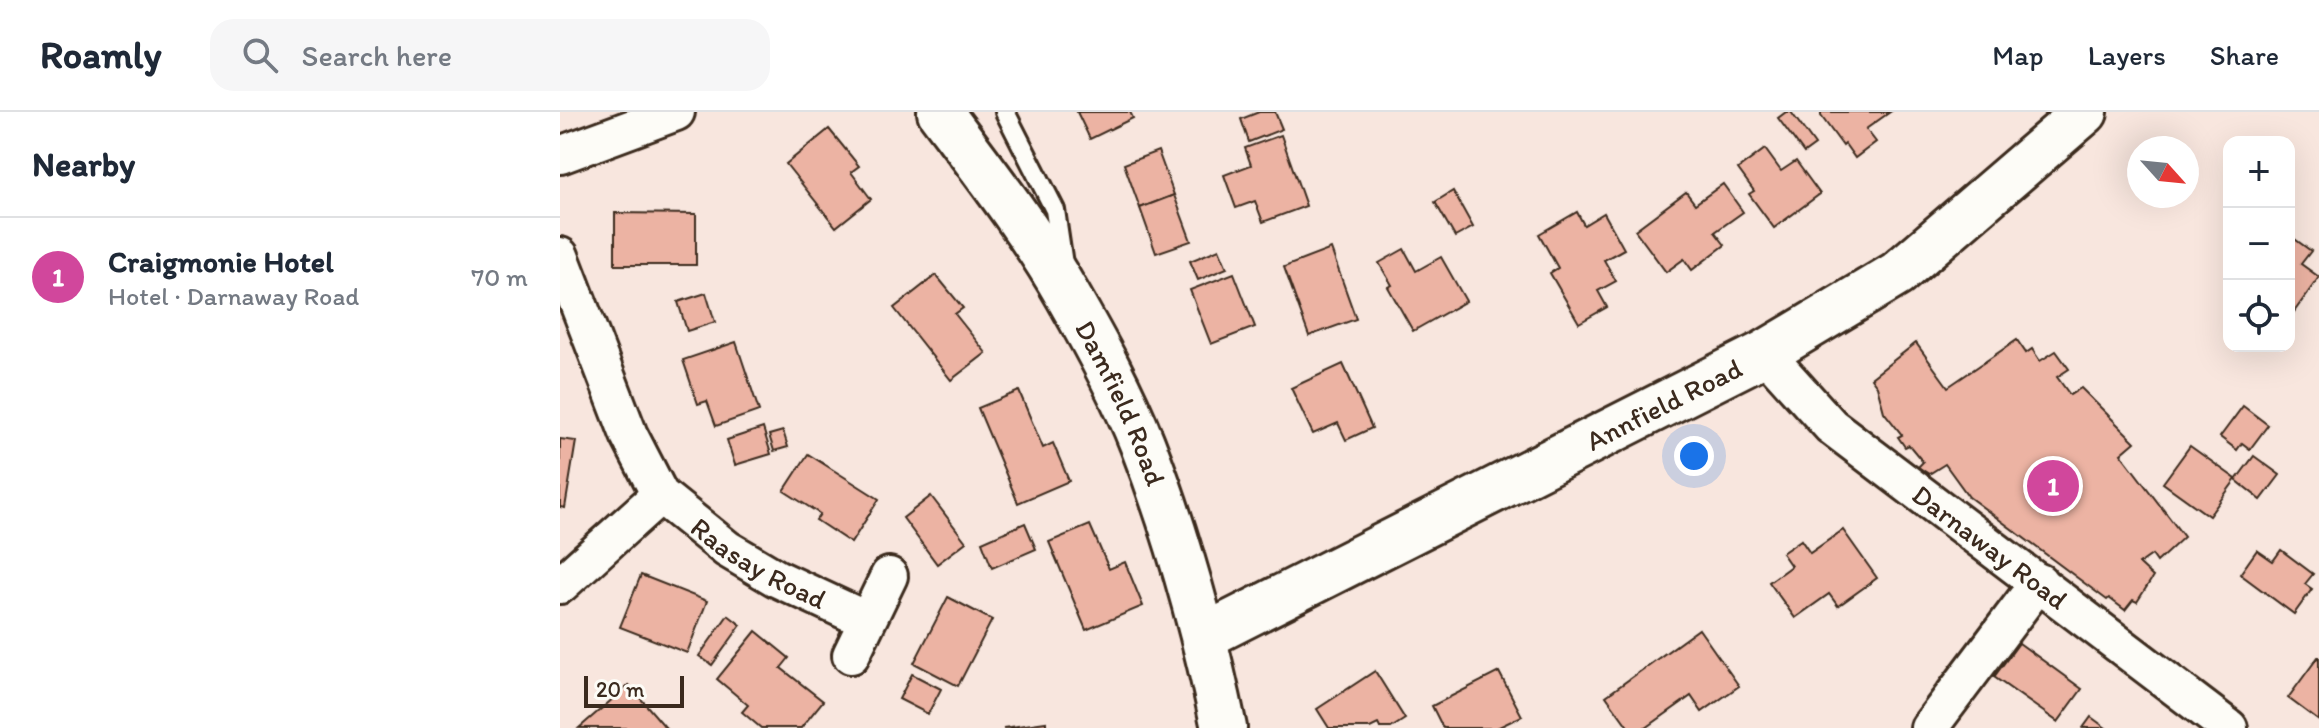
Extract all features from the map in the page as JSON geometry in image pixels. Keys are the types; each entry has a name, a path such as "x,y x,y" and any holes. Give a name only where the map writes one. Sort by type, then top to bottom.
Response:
{"main road":[{"name":"Damfield Road","path":"940,112 1026,228 1068,295 1107,367 1141,441 1175,538 1205,636 1224,728"},
{"name":"Annfield Road","path":"1205,636 1765,353 1897,274 2085,112"}],"street":[{"path":"560,155 676,112"},
{"name":"Raasay Road","path":"560,256 629,435 660,495 727,549 776,578 866,620"},
{"name":"Darnaway Road","path":"1765,353 1831,426 2229,728"},
{"path":"560,585 660,495"},
{"path":"851,655 889,576"},
{"path":"1929,728 2039,582"}],"lane":[{"path":"1005,112 1055,210 1068,295"}],"building":[{"path":"1077,112 1130,112 1133,118 1090,139"},
{"path":"1259,112 1275,112 1282,129 1249,142 1241,119"},
{"path":"1791,112 1815,145 1804,153 1778,118"},
{"path":"1821,112 1890,112 1866,129 1876,142 1855,158 1845,144 1843,146"},
{"path":"829,129 859,166 851,172 871,199 836,227 786,164"},
{"path":"1281,135 1306,206 1263,222 1255,201 1236,208 1224,175 1251,165 1245,148"},
{"path":"1765,149 1781,171 1796,161 1820,194 1774,228 1749,194 1754,191 1738,169"},
{"path":"1158,151 1174,195 1140,208 1124,164"},
{"path":"1723,184 1743,212 1715,232 1725,245 1692,270 1684,259 1666,272 1635,230 1686,192 1695,204"},
{"path":"1453,191 1473,227 1455,237 1435,202"},
{"path":"1174,195 1191,241 1156,253 1140,208"},
{"path":"1577,212 1584,225 1604,213 1624,249 1604,260 1616,281 1598,291 1607,307 1579,323 1550,273 1558,268 1539,234"},
{"path":"615,213 696,214 696,265 615,265"},
{"path":"2295,239 2311,251 2301,264 2319,277 2295,311"},
{"path":"1219,249 1227,268 1198,280 1190,261"},
{"path":"1331,249 1356,319 1309,336 1284,267"},
{"path":"1404,249 1416,271 1441,257 1466,301 1413,331 1388,287 1392,285 1379,263"},
{"path":"1234,273 1255,327 1211,344 1190,290"},
{"path":"936,275 963,308 955,314 986,353 951,380 894,308"},
{"path":"706,293 715,322 687,331 678,302"},
{"path":"2017,340 2026,353 2032,349 2040,361 2056,351 2069,369 2057,377 2070,395 2081,388 2135,442 2121,454 2184,537 2157,562 2152,555 2139,564 2153,577 2137,602 2133,600 2125,610 2109,598 2107,600 1969,497 1945,464 1929,474 1918,467 1923,462 1898,437 1902,435 1884,412 1877,386 1871,378 1916,343 1948,387"},
{"path":"736,342 759,411 716,426 707,401 698,404 683,360"},
{"path":"1343,364 1372,428 1346,440 1338,423 1313,434 1291,388"},
{"path":"1019,391 1043,448 1053,443 1069,481 1018,503 978,408"},
{"path":"2243,406 2268,425 2250,449 2242,443 2237,450 2220,437"},
{"path":"763,428 771,454 735,465 727,440"},
{"path":"783,431 788,447 774,451 769,435"},
{"path":"560,439 576,441 565,508 560,507"},
{"path":"2190,446 2236,479 2209,516 2163,483"},
{"path":"808,454 879,499 851,543 816,520 820,514 784,491"},
{"path":"2254,456 2280,475 2261,500 2236,480"},
{"path":"931,496 966,542 937,564 903,518"},
{"path":"1025,523 1036,549 992,568 982,542"},
{"path":"1090,525 1109,569 1125,562 1143,606 1086,630 1049,542"},
{"path":"1843,530 1877,578 1838,606 1829,594 1795,618 1769,582 1791,566 1782,553 1801,540 1810,553"},
{"path":"2257,550 2273,561 2281,550 2313,574 2305,584 2312,589 2294,614 2240,574"},
{"path":"641,575 707,601 687,653 620,627"},
{"path":"948,597 992,620 958,686 914,663"},
{"path":"728,615 741,625 712,665 699,656"},
{"path":"1699,629 1739,686 1702,712 1691,696 1646,728 1629,728 1606,696"},
{"path":"756,631 789,658 781,668 823,701 801,728 761,728 742,712 748,705 717,679"},
{"path":"2019,643 2082,689 2058,722 1994,677"},
{"path":"2319,657 2319,721 2288,698"},
{"path":"1375,671 1405,719 1391,728 1380,728 1378,724 1370,728 1329,728 1317,709"},
{"path":"1499,672 1522,716 1497,728 1443,728 1432,706"},
{"path":"912,674 941,689 928,714 899,699"},
{"path":"629,685 666,728 579,728"},
{"path":"2091,717 2106,728 2083,728"},
{"path":"1046,722 1046,728 1003,728"}],"place":[{"name":"Craigmonie Hotel","path":"2053,486"}]}
